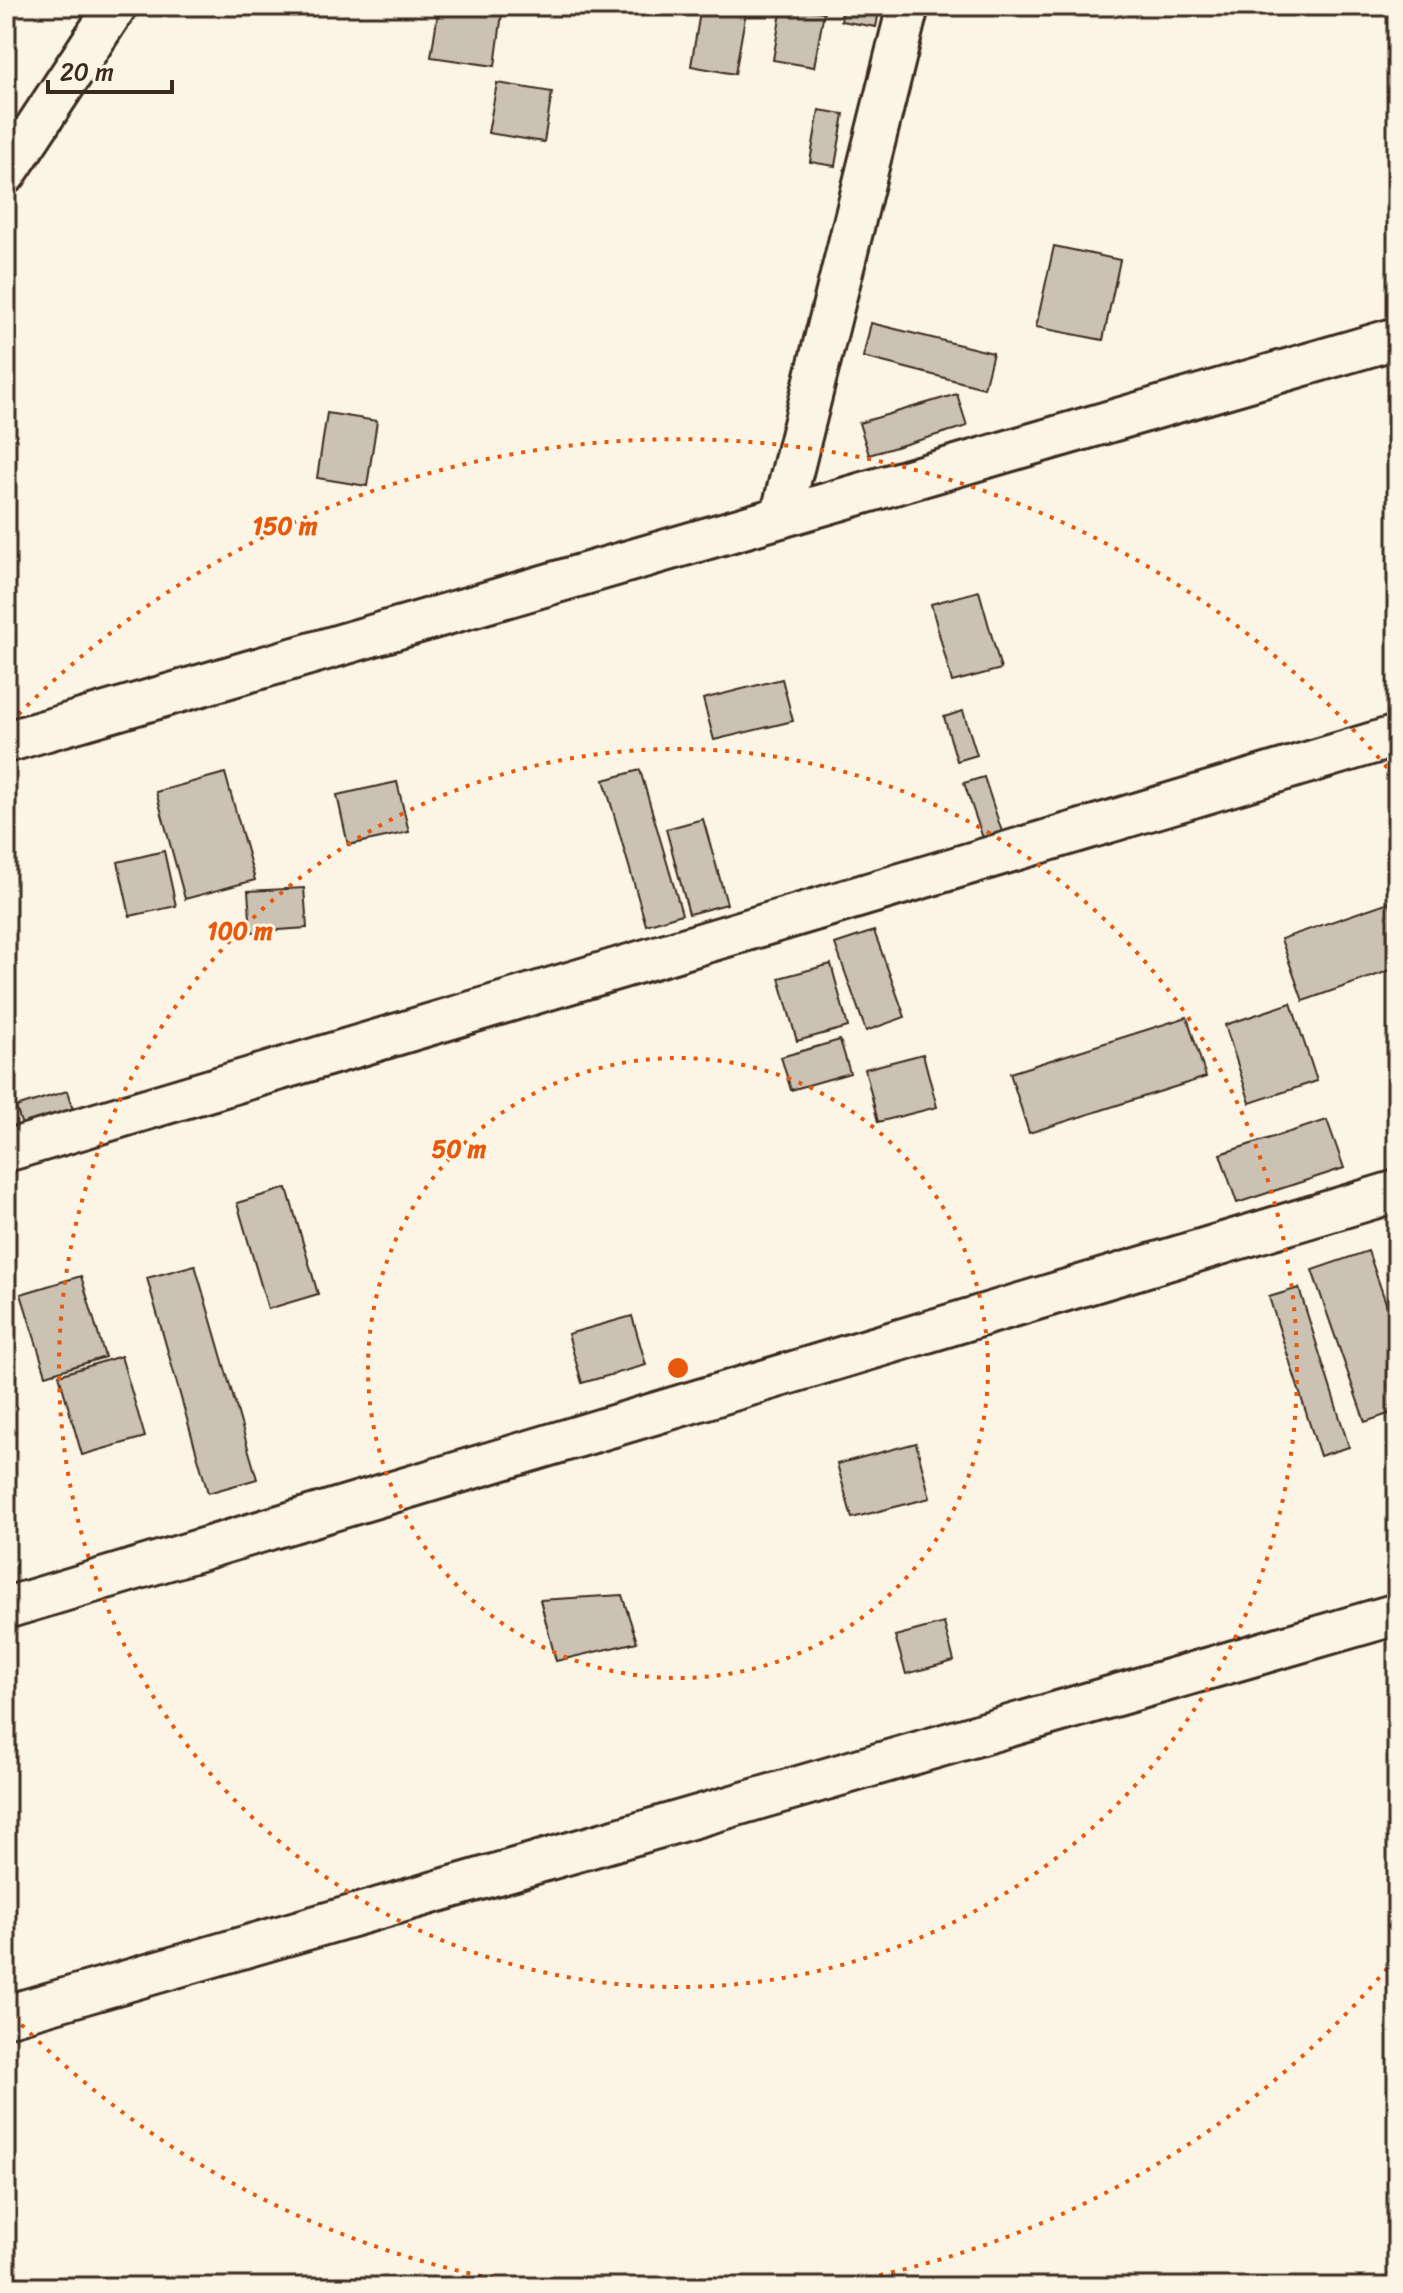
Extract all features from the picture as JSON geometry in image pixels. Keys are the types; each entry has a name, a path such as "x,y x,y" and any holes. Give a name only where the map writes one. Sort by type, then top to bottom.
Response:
{"street":[{"path":"6,173 116,6"},
{"path":"781,517 908,6"},
{"path":"6,742 1397,338"},
{"path":"6,1151 1397,736"},
{"path":"6,1608 1397,1191"},
{"path":"6,2016 1397,1614"}],"building":[{"path":"439,6 503,6 495,66 431,57"},
{"path":"701,6 747,6 735,74 691,66"},
{"path":"782,6 824,12 814,67 773,60"},
{"path":"843,6 880,6 876,27 841,21"},
{"path":"497,83 552,92 544,142 488,133"},
{"path":"819,110 844,114 835,166 810,162"},
{"path":"1054,246 1120,260 1103,340 1036,327"},
{"path":"871,323 993,353 984,388 863,357"},
{"path":"957,394 967,426 869,455 859,423"},
{"path":"327,413 377,421 367,486 317,478"},
{"path":"979,591 1001,669 952,682 931,604"},
{"path":"782,679 793,721 714,740 703,699"},
{"path":"963,711 977,755 957,761 944,717"},
{"path":"640,770 682,914 646,925 604,780"},
{"path":"225,773 255,880 185,899 156,792"},
{"path":"984,777 1004,838 985,844 964,783"},
{"path":"397,782 409,832 348,845 337,795"},
{"path":"703,819 727,904 689,914 666,829"},
{"path":"164,851 176,906 130,916 118,862"},
{"path":"304,888 307,928 251,932 248,891"},
{"path":"1389,902 1397,926 1397,968 1303,1001 1281,939"},
{"path":"874,931 905,1017 866,1031 835,944"},
{"path":"831,964 848,1027 797,1041 779,978"},
{"path":"1291,1003 1317,1081 1250,1103 1225,1025"},
{"path":"1187,1017 1206,1077 1029,1133 1010,1073"},
{"path":"840,1040 850,1073 791,1090 781,1057"},
{"path":"923,1054 937,1107 878,1122 865,1069"},
{"path":"67,1091 74,1113 23,1129 16,1107"},
{"path":"1327,1120 1344,1168 1237,1203 1220,1154"},
{"path":"287,1188 318,1294 268,1309 237,1203"},
{"path":"1368,1251 1397,1335 1397,1411 1365,1422 1312,1270"},
{"path":"195,1265 257,1479 208,1493 147,1278"},
{"path":"81,1276 105,1357 46,1375 21,1294"},
{"path":"1299,1288 1349,1447 1320,1456 1269,1297"},
{"path":"632,1316 646,1365 582,1383 568,1334"},
{"path":"121,1356 145,1437 82,1455 59,1375"},
{"path":"916,1443 930,1498 852,1518 837,1464"},
{"path":"622,1595 637,1642 556,1661 540,1600"},
{"path":"944,1623 954,1661 906,1674 895,1636"}]}
